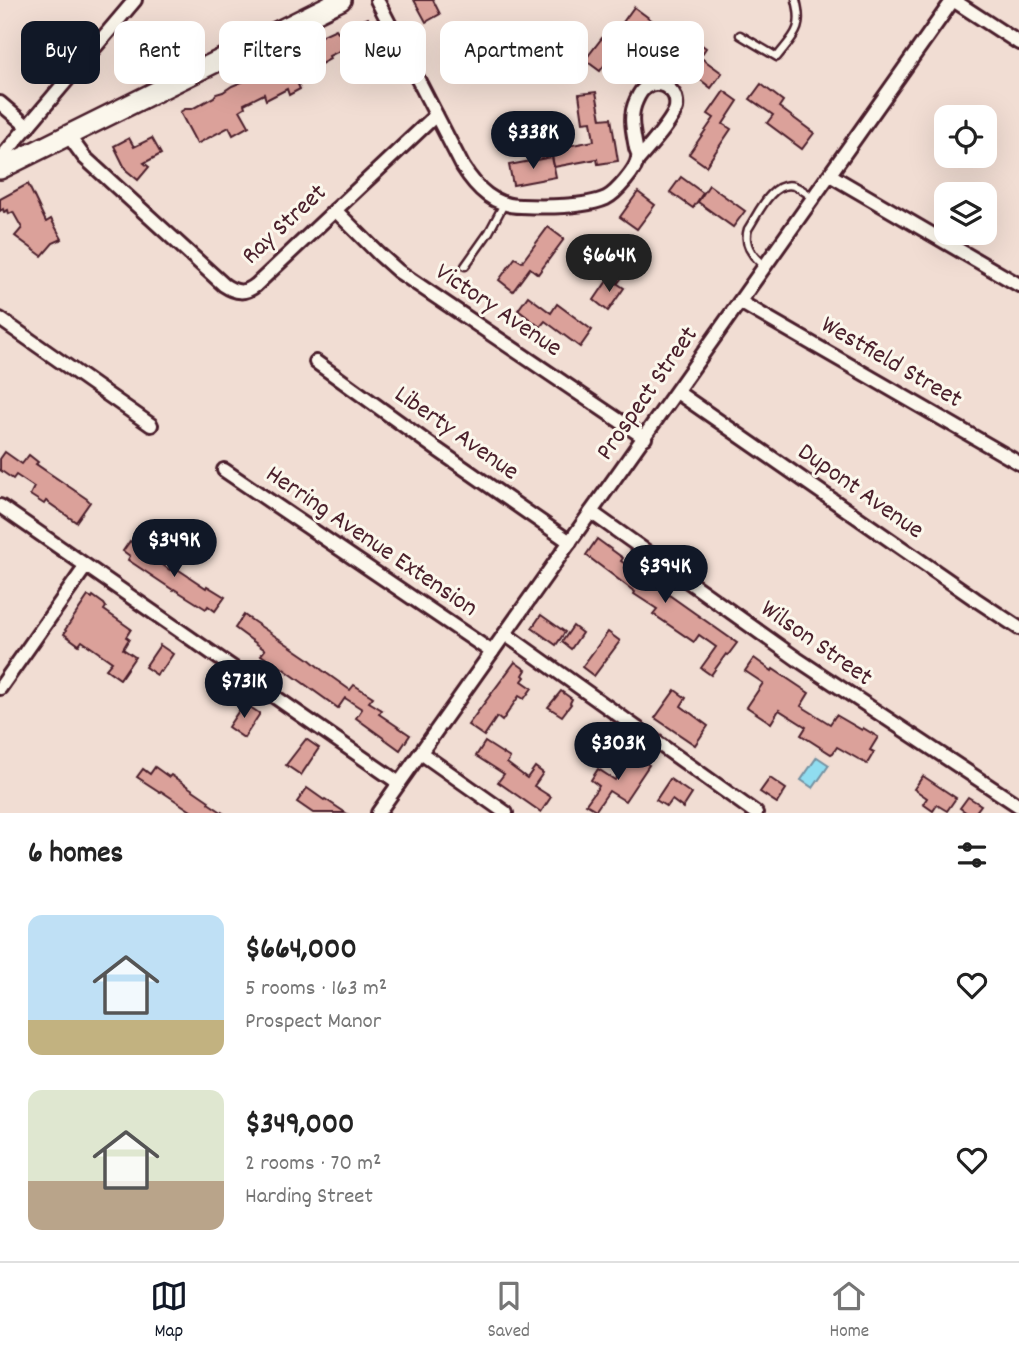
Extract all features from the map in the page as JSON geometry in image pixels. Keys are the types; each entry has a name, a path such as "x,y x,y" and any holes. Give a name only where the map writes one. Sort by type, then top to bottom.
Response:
{"main road":[{"path":"0,169 341,0"}],"street":[{"path":"0,159 135,0"},
{"path":"377,0 470,178 487,196 504,204 523,206 584,204 615,193 668,122 676,107 674,94 664,85 646,87 633,107 632,124 639,160"},
{"path":"953,0 1019,43"},
{"name":"Prospect Street","path":"378,813 953,0"},
{"path":"0,103 28,127"},
{"name":"Ray Street","path":"68,135 84,157 224,285 242,292 253,288 436,115"},
{"path":"830,175 1019,285"},
{"name":"Victory Avenue","path":"335,210 398,271 645,438"},
{"name":"Westfield Street","path":"740,302 1019,463"},
{"path":"0,319 151,425"},
{"name":"Liberty Avenue","path":"316,362 570,542"},
{"name":"Dupont Avenue","path":"677,392 1019,628"},
{"name":"Herring Avenue Extension","path":"224,470 492,652"},
{"path":"0,506 399,783"},
{"name":"Wilson Street","path":"592,512 797,659 1019,806"},
{"path":"0,688 86,566"},
{"path":"505,634 756,813"},
{"path":"421,752 506,813"}],"lane":[{"path":"740,35 777,57 800,26 796,0"},
{"path":"766,266 751,253 746,235 771,194 781,187 792,185 813,198"},
{"path":"464,266 496,222 504,204"}],"water":[{"path":"817,757 829,765 813,788 801,780"}],"building":[{"path":"414,0 433,0 440,14 425,21"},
{"path":"634,7 653,21 624,21"},
{"path":"336,29 340,31 340,51 329,56 330,59 326,61 326,34"},
{"path":"602,38 600,71 588,62 588,56"},
{"path":"704,60 722,73 711,88 704,83"},
{"path":"298,84 300,89 289,95 287,89 266,100 264,94 244,104 245,107 240,110 249,126 233,135 229,127 197,144 180,112 192,109 232,86"},
{"path":"761,84 783,101 779,107 814,133 802,149 767,123 773,115 750,99"},
{"path":"724,91 738,101 723,124 731,129 706,166 689,154 714,118 708,114"},
{"path":"596,92 601,119 611,118 618,161 598,164 597,159 554,167 551,149 594,141 591,121 583,122 579,94"},
{"path":"129,138 134,147 152,138 161,154 144,163 149,167 138,180 126,170 114,146"},
{"path":"552,157 556,177 513,185 509,165"},
{"path":"681,177 703,193 693,208 670,192"},
{"path":"28,184 46,222 51,219 62,239 53,243 42,256 15,236 22,228 13,212 9,214 8,210 0,211 0,199"},
{"path":"709,185 745,211 733,227 698,202"},
{"path":"638,192 655,205 637,229 620,217"},
{"path":"548,227 564,239 538,274 530,268 513,291 499,280 515,258 522,262"},
{"path":"627,236 643,248 618,283 601,272"},
{"path":"609,278 624,288 608,311 594,300"},
{"path":"528,296 551,313 557,304 592,330 580,347 545,321 540,327 518,310"},
{"path":"5,452 22,464 29,455 38,462 36,464 87,499 90,502 76,522 46,501 44,504 30,495 34,487 16,475 13,479 0,470 0,459"},
{"path":"597,539 623,558 621,561 737,643 711,675 701,668 716,647 699,635 694,642 653,614 657,609 586,555"},
{"path":"130,541 170,570 173,566 225,597 215,611 208,606 206,609 173,590 128,560 130,556 123,551"},
{"path":"88,596 93,596 104,604 104,610 131,629 123,649 135,657 120,679 106,669 112,662 82,641 79,645 64,634"},
{"path":"244,615 350,690 354,685 373,697 369,702 382,710 379,714 410,735 400,750 356,718 362,709 345,698 338,708 261,655 265,650 235,628"},
{"path":"541,615 565,632 556,645 532,628"},
{"path":"573,626 582,633 571,649 562,642"},
{"path":"608,632 620,641 594,676 582,667"},
{"path":"160,645 173,654 157,675 145,667"},
{"path":"754,658 809,693 801,706 830,724 836,715 878,737 870,750 874,752 867,764 837,747 831,754 801,735 806,727 779,710 771,723 747,707 763,683 745,671"},
{"path":"515,662 526,670 522,681 532,688 524,699 519,696 502,721 497,717 484,736 468,725"},
{"path":"675,690 686,698 681,706 708,726 695,745 655,718"},
{"path":"561,691 572,699 562,716 548,707"},
{"path":"244,703 259,715 244,738 228,727"},
{"path":"306,739 319,748 301,775 286,765"},
{"path":"485,742 510,758 507,763 527,778 535,767 543,773 534,786 551,797 541,812 498,782 504,774 476,756"},
{"path":"633,754 640,756 641,760 649,765 625,801 609,791 596,810 586,804 599,786 591,780 598,769 615,780"},
{"path":"155,767 169,777 171,775 223,813 194,813 137,777 143,769 150,774"},
{"path":"923,776 956,798 947,811 937,805 933,811 923,804 927,798 914,789"},
{"path":"770,778 786,789 777,803 760,792"},
{"path":"670,779 692,794 683,808 672,800 667,807 656,800"},
{"path":"307,788 346,813 313,813 297,802"},
{"path":"968,797 981,805 975,813 967,813 960,808"}]}
